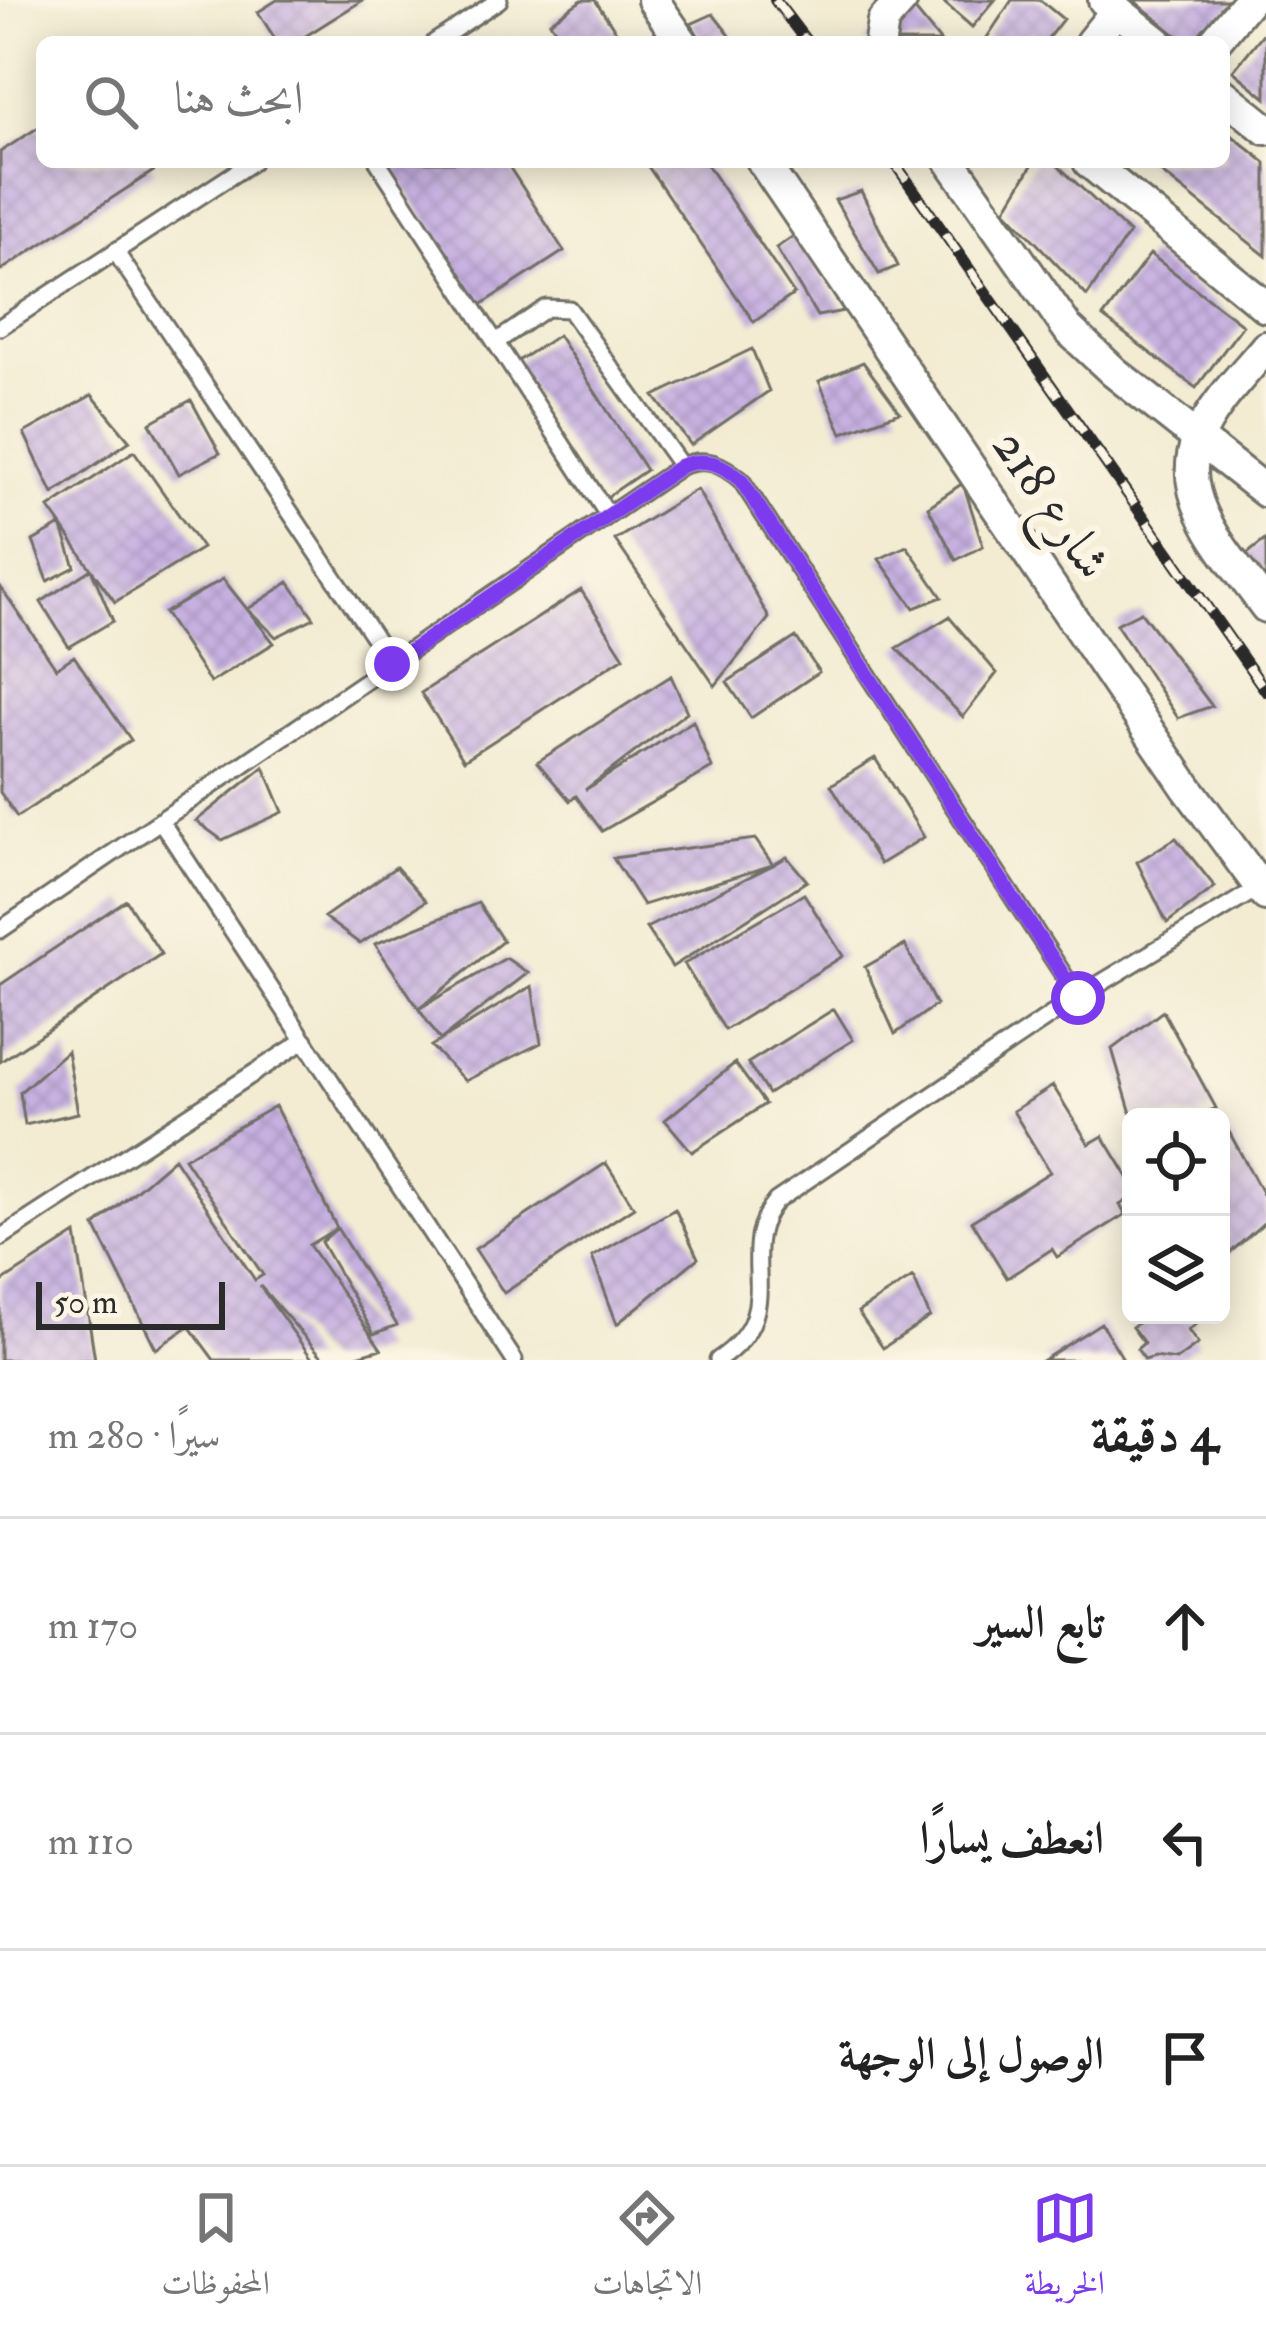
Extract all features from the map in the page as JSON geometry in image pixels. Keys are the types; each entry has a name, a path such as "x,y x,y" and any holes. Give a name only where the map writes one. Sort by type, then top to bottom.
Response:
{"street":[{"path":"653,0 678,36"},
{"path":"881,36 884,21 902,0"},
{"path":"1219,36 1250,0"},
{"path":"1093,36 1110,5 1149,36"},
{"path":"1230,100 1266,129"},
{"name":"شارع 218","path":"768,168 1173,766 1263,891"},
{"path":"1095,168 1266,307"},
{"path":"959,175 1068,329 1102,362 1266,492"},
{"path":"1266,347 1198,437 1192,458 1196,499 1266,607"}],"lane":[{"path":"444,36 499,0"},
{"path":"0,327 243,168"},
{"path":"382,168 608,515"},
{"path":"115,251 392,664"},
{"path":"496,342 546,308 569,309 681,466"},
{"path":"0,930 681,466 695,460 711,461 741,480 1078,998"},
{"path":"161,823 514,1360"},
{"path":"718,1360 739,1346 754,1321 761,1225 776,1201 1078,998 1263,891"},
{"path":"0,1238 305,1040"}],"building":[{"path":"277,0 363,0 306,36 273,36 258,12"},
{"path":"582,0 595,0 619,36 560,36 550,22"},
{"path":"941,0 995,0 972,27"},
{"path":"1012,0 1040,0 1063,19 1050,36 988,36"},
{"path":"1133,0 1235,0 1206,36 1178,36"},
{"path":"909,3 936,36 871,36"},
{"path":"713,14 730,36 698,36 691,24"},
{"path":"1266,30 1266,98 1233,71"},
{"path":"36,129 36,168 155,170 0,271 0,152"},
{"path":"1230,134 1266,163 1266,256 1156,168 1230,168"},
{"path":"392,168 510,168 564,251 481,305"},
{"path":"649,168 709,168 794,294 754,322"},
{"path":"1030,168 1060,168 1129,233 1087,296 1005,210"},
{"path":"861,191 898,266 879,274 835,200"},
{"path":"795,235 844,311 817,316 776,248"},
{"path":"1150,254 1243,325 1196,388 1103,317"},
{"path":"558,335 646,470 604,499 515,363"},
{"path":"752,349 769,391 691,445 654,396"},
{"path":"863,362 900,412 842,433 819,381"},
{"path":"92,395 130,441 53,494 24,433"},
{"path":"191,400 220,453 179,474 150,423"},
{"path":"134,451 202,548 115,602 49,508"},
{"path":"963,483 983,546 956,560 928,507"},
{"path":"697,489 769,618 715,686 615,540"},
{"path":"61,525 75,567 48,581 33,541"},
{"path":"1266,539 1266,589 1247,554"},
{"path":"907,546 942,597 914,608 879,559"},
{"path":"91,569 113,621 69,647 41,602"},
{"path":"223,579 274,643 210,683 164,613"},
{"path":"289,582 314,618 276,637 248,609"},
{"path":"0,586 56,668 74,656 131,740 17,817 0,792"},
{"path":"581,590 624,657 464,760 421,693"},
{"path":"1141,612 1212,706 1178,718 1116,624"},
{"path":"949,617 997,673 963,717 897,648"},
{"path":"796,637 819,672 751,718 727,682"},
{"path":"671,676 687,712 585,790 693,721 712,768 602,831 576,796 570,801 537,762"},
{"path":"875,758 924,837 880,864 831,785"},
{"path":"264,767 283,812 222,840 196,821"},
{"path":"1176,838 1215,887 1167,923 1137,862"},
{"path":"755,839 773,865 643,905 613,858"},
{"path":"787,857 807,881 672,967 646,928"},
{"path":"396,867 426,901 360,944 324,917"},
{"path":"804,894 843,956 725,1030 684,964"},
{"path":"126,900 161,954 0,1062 0,985"},
{"path":"478,903 503,941 420,1008 506,958 528,973 440,1040 375,944"},
{"path":"905,945 936,1005 895,1034 865,967"},
{"path":"532,986 541,1043 465,1081 431,1046"},
{"path":"834,1009 853,1040 768,1094 748,1063"},
{"path":"1163,1011 1216,1108 1129,1108 1112,1049"},
{"path":"67,1051 78,1113 25,1125 20,1092"},
{"path":"735,1063 765,1104 692,1152 665,1120"},
{"path":"1053,1086 1089,1144 1103,1136 1122,1167 1122,1216 1057,1257 1052,1249 1007,1278 972,1221 1050,1172 1013,1111"},
{"path":"275,1106 337,1228 309,1245 381,1349 344,1360 325,1360 260,1286 313,1360 214,1360 189,1326 156,1349 95,1226 174,1158 255,1280 263,1275 184,1158"},
{"path":"1230,1134 1266,1200 1266,1221 1230,1253"},
{"path":"606,1163 634,1207 504,1293 475,1249"},
{"path":"675,1209 698,1258 617,1324 592,1257"},
{"path":"337,1228 397,1325 374,1334 321,1242"},
{"path":"76,1234 95,1360 0,1360 0,1283"},
{"path":"913,1277 930,1317 883,1348 858,1312"},
{"path":"1101,1323 1122,1357 1043,1360"},
{"path":"1196,1324 1188,1330 1198,1344 1176,1360 1145,1360 1137,1349 1144,1343 1132,1327"}],"railway":[{"path":"775,0 802,36"},
{"path":"898,168 1266,691"}],"route":[{"path":"392,664 681,466 695,460 711,461 741,480 1078,998"}]}
